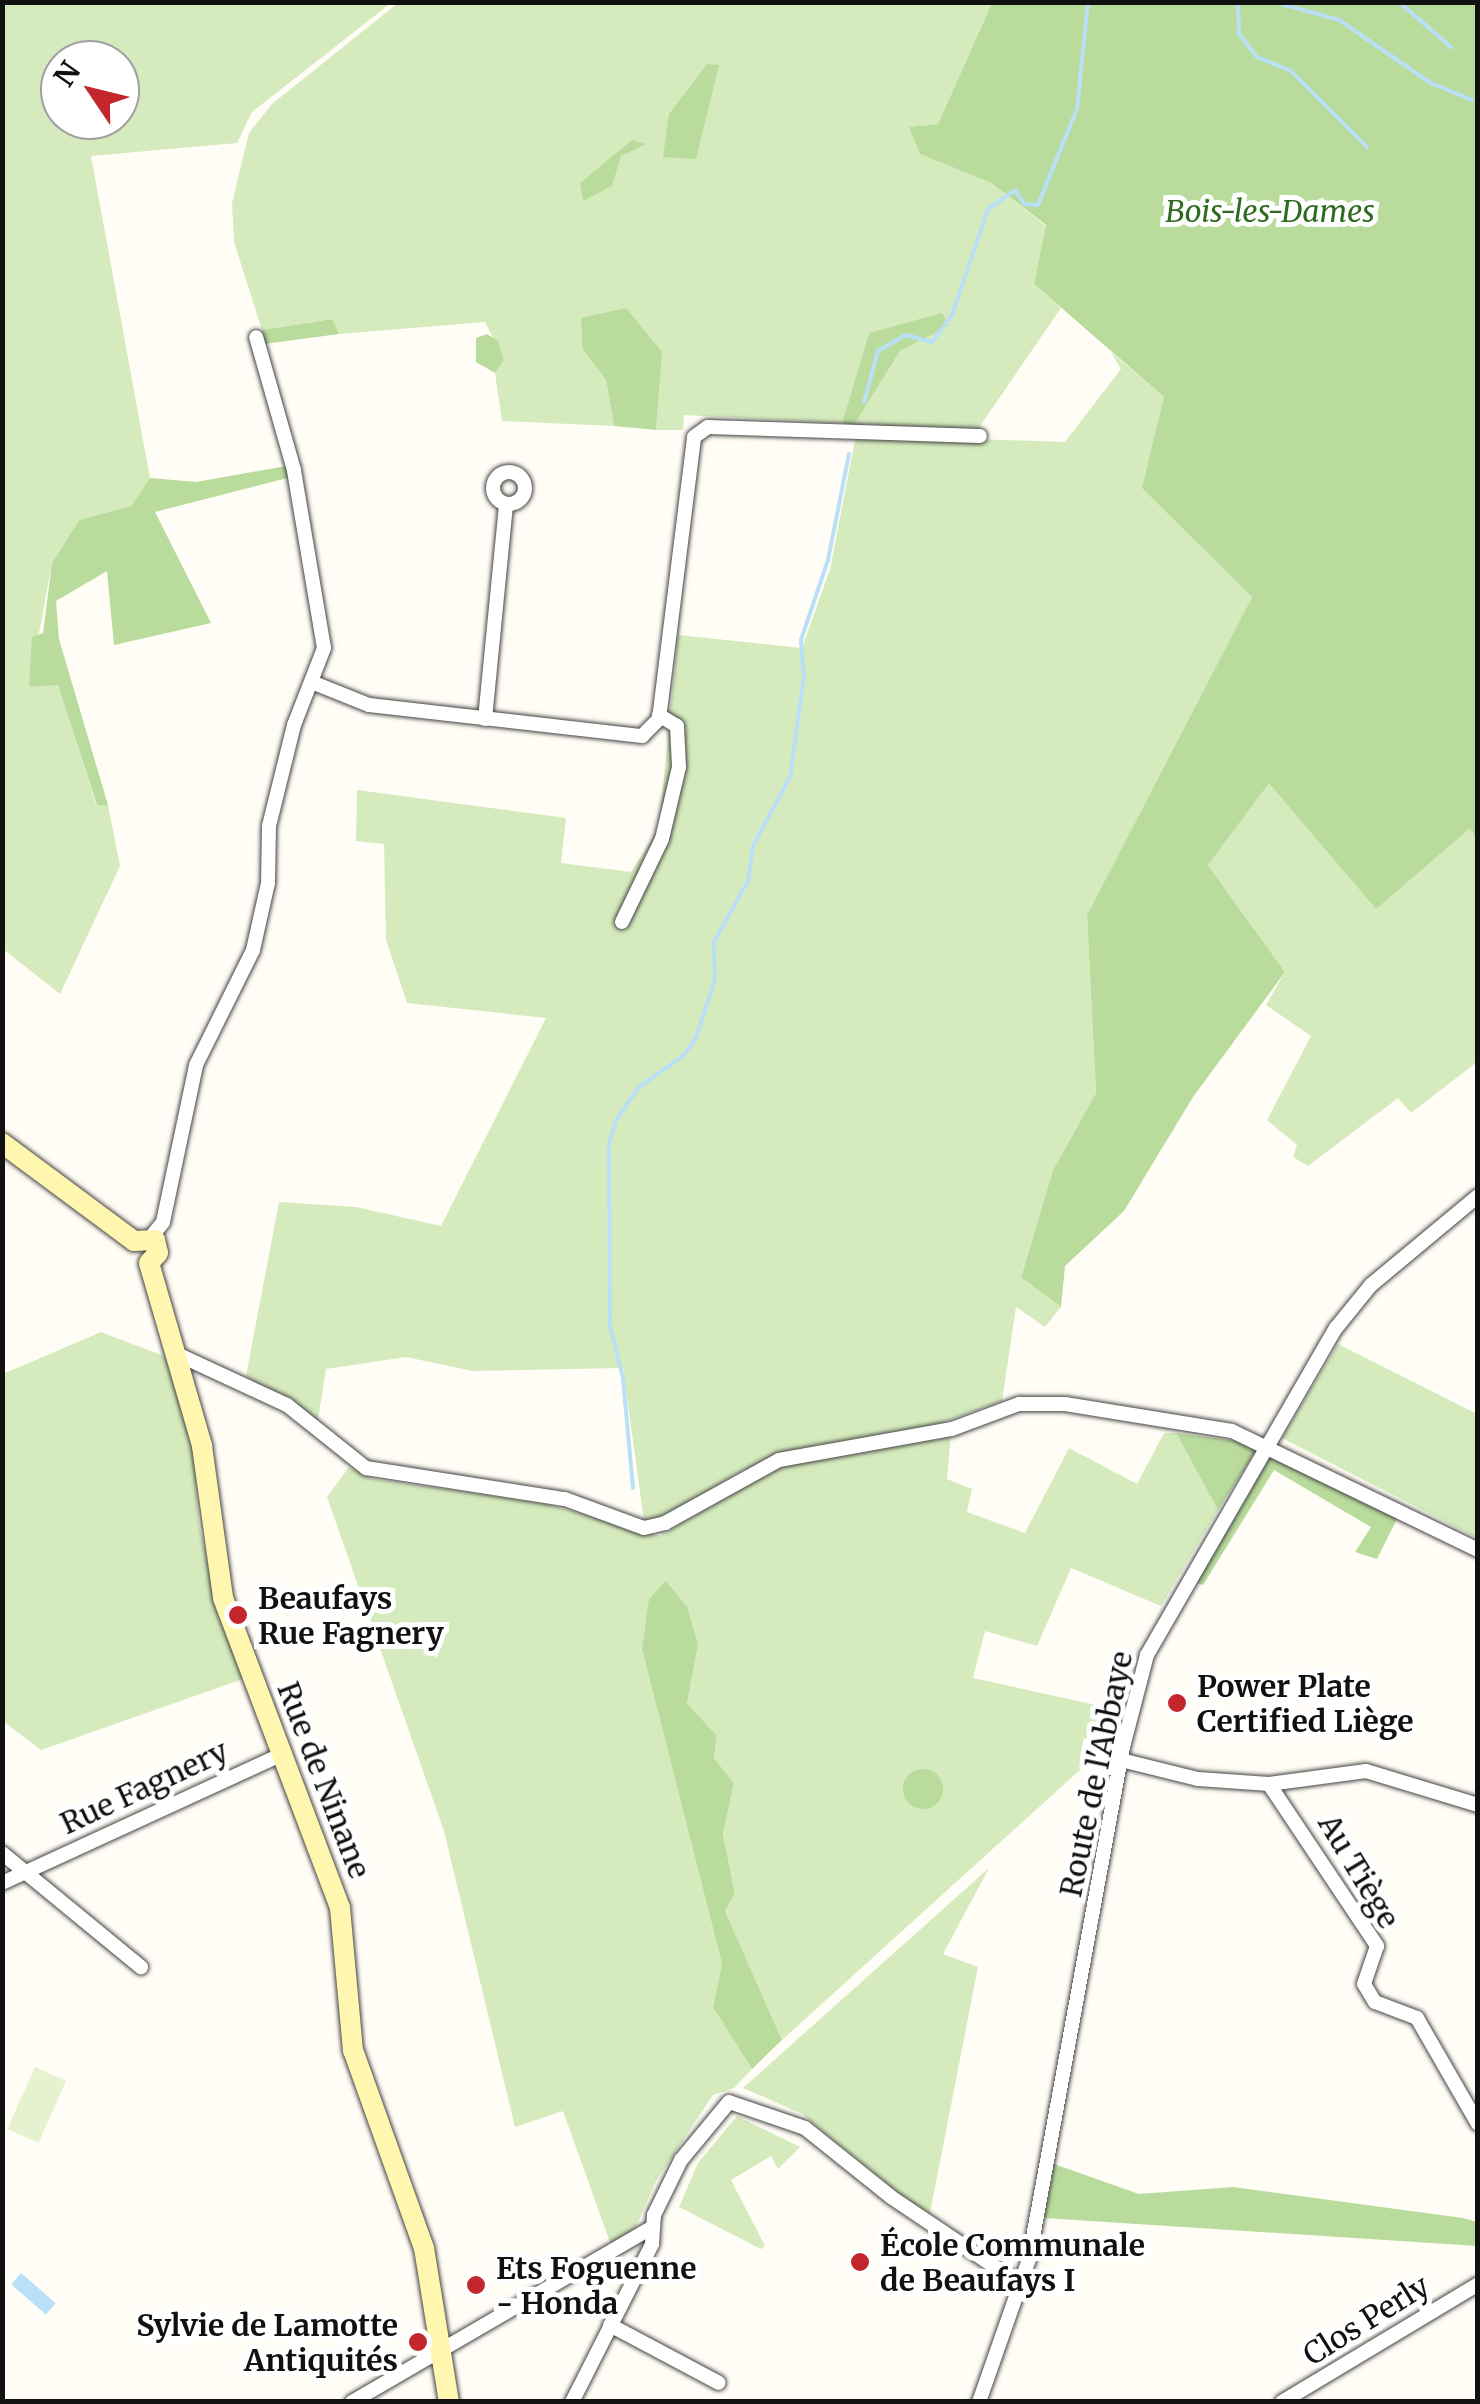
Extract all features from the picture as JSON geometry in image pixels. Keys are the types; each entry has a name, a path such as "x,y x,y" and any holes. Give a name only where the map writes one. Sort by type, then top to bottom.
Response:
{"street":[{"path":"2,1143 142,1239 163,1222 196,1064 254,950 268,883 269,826 294,725 314,684 325,622 282,418 256,337"},
{"path":"314,684 369,705 642,736 660,715 694,437 708,427 980,436"},
{"path":"485,718 506,504"},
{"path":"622,922 662,839 679,768 677,726 660,715"},
{"name":"Route de l'Abbaye","path":"979,2402 1022,2285 1121,1760 1147,1655 1268,1443 1362,1296 1478,1196"},
{"name":"Rue de Ninane","path":"142,1239 158,1254 148,1263 178,1354 202,1446 223,1598 340,1908 353,2050 412,2207 449,2402"},
{"path":"178,1354 287,1405 366,1468 565,1499 644,1528 665,1523 779,1460 952,1429 1019,1404 1090,1406 1268,1443 1478,1550"},
{"name":"Rue Fagnery","path":"2,1883 284,1752"},
{"name":"Au Tiège","path":"1121,1760 1198,1779 1270,1784 1366,1771 1478,1805"},
{"name":"Au Tiège","path":"1270,1784 1376,1946 1364,1984 1369,1993 1375,2002 1417,2018 1478,2124"},
{"path":"2,1853 141,1967"},
{"path":"572,2402 652,2244 653,2227 681,2160 721,2105 740,2102 805,2128 954,2244 1022,2285"},
{"path":"352,2402 442,2354 653,2227"},
{"name":"Clos Perly","path":"1282,2402 1478,2284"},
{"path":"610,2324 719,2384"}],"green space":[{"path":"2,3 391,3 252,112 237,143 91,156 150,478 131,506 79,520 52,563 29,687 58,684 96,804 108,805 120,866 60,994 3,949"},
{"path":"398,3 992,3 938,124 910,127 920,154 991,183 1046,226 1034,284 1061,308 978,429 854,425 900,351 949,326 869,333 842,423 684,415 683,430 656,430 661,352 594,316 581,319 582,348 606,380 614,426 502,421 495,373 504,359 485,322 339,334 331,319 262,330 234,242 232,203 249,133 272,104"},
{"name":"Bois-les-Dames","path":"992,3 1477,3 1477,840 1470,828 1376,909 1269,783 1208,865 1285,972 1193,1097 1124,1211 1065,1266 1061,1307 1021,1277 1053,1170 1096,1093 1087,915 1252,597 1142,488 1164,397 1034,284 1046,225 991,183 920,154 909,127 938,124"},
{"path":"707,64 719,65 696,159 663,157 669,114"},
{"path":"632,140 646,144 621,156 612,186 583,201 580,183"},
{"path":"626,308 662,352 656,430 614,426 606,380 582,348 581,318"},
{"path":"942,313 949,326 900,351 854,425 842,423 869,333"},
{"path":"332,319 339,334 264,344 262,330"},
{"path":"487,334 498,341 504,360 495,373 476,362 476,338"},
{"path":"1111,352 1164,397 1143,488 1252,597 1087,915 1096,1093 1053,1170 1021,1276 1061,1307 1045,1327 1016,1307 1002,1401 938,1424 793,1450 737,1473 663,1519 644,1521 623,1368 473,1371 406,1357 326,1369 317,1426 246,1376 279,1202 356,1207 441,1226 546,1018 407,1003 386,940 384,844 356,841 357,790 566,818 561,863 631,872 659,828 678,635 802,648 830,569 856,435 1065,442 1121,369"},
{"path":"286,466 291,477 155,512 211,623 114,645 107,571 56,601 59,639 108,805 97,805 58,685 29,687 32,637 43,633 52,563 79,520 131,506 150,478 196,482"},
{"path":"1269,782 1471,828 1478,840 1477,1062 1411,1113 1398,1098 1308,1166 1293,1157 1297,1145 1267,1120 1311,1036 1266,1005 1285,972 1208,865"},
{"path":"101,1332 169,1358 194,1455 199,1525 215,1595 243,1679 41,1750 3,1721 3,1374"},
{"path":"1338,1344 1477,1414 1477,1538 1282,1438"},
{"path":"1164,1433 1176,1433 1218,1510 1161,1606 1071,1568 1037,1646 985,1631 973,1678 1119,1710 1113,1740 782,2040 725,1911 735,1894 723,1834 734,1783 714,1758 717,1736 687,1703 698,1645 642,1649 722,1964 713,2007 752,2069 734,2088 713,2095 656,2181 635,2229 611,2245 563,2111 515,2127 444,1831 327,1497 349,1467 372,1479 543,1503 660,1536 786,1461 951,1434 947,1479 972,1489 967,1512 1025,1533 1069,1448 1137,1484"},
{"path":"1176,1433 1260,1444 1218,1510"},
{"path":"1269,1453 1399,1515 1377,1559 1355,1552 1371,1527 1274,1470 1203,1585 1192,1582"},
{"path":"666,1581 687,1607 698,1645 687,1703 717,1736 714,1758 734,1783 723,1834 735,1894 725,1911 782,2040 752,2069 713,2007 722,1964 642,1649 649,1599"},
{"path":"923,1769 937,1775 943,1789 937,1803 923,1809 909,1803 903,1789 909,1775"},
{"path":"989,1868 943,1954 978,1967 929,2218 802,2114 743,2088"},
{"path":"35,2067 66,2081 38,2143 7,2129"},
{"path":"737,2116 800,2147 778,2169 771,2156 731,2180 765,2246 761,2249 679,2207 698,2163"},
{"path":"1054,2164 1139,2194 1233,2187 1463,2218 1477,2222 1477,2246 1044,2218"}],"water":[{"path":"21,2273 56,2303 46,2314 11,2284"}],"waterway":[{"path":"864,402 878,351 906,335 932,342 952,315 988,209 1015,190 1024,204 1038,205 1077,109 1088,2"},
{"path":"1238,2 1239,34 1257,57 1290,70 1367,147"},
{"path":"1274,2 1339,20 1431,83 1472,100"},
{"path":"1399,2 1451,47"},
{"path":"633,1488 623,1378 610,1326 609,1144 616,1120 639,1087 683,1056 696,1038 715,979 714,942 748,881 753,846 790,777 804,676 801,640 828,560 849,454"}],"place":[{"name":"Beaufays Rue Fagnery","path":"238,1615"},
{"name":"Power Plate Certified Liège","path":"1177,1703"},
{"name":"École Communale de Beaufays I","path":"860,2262"},
{"name":"Ets Foguenne - Honda","path":"476,2285"},
{"name":"Sylvie de Lamotte Antiquités","path":"418,2342"}]}
